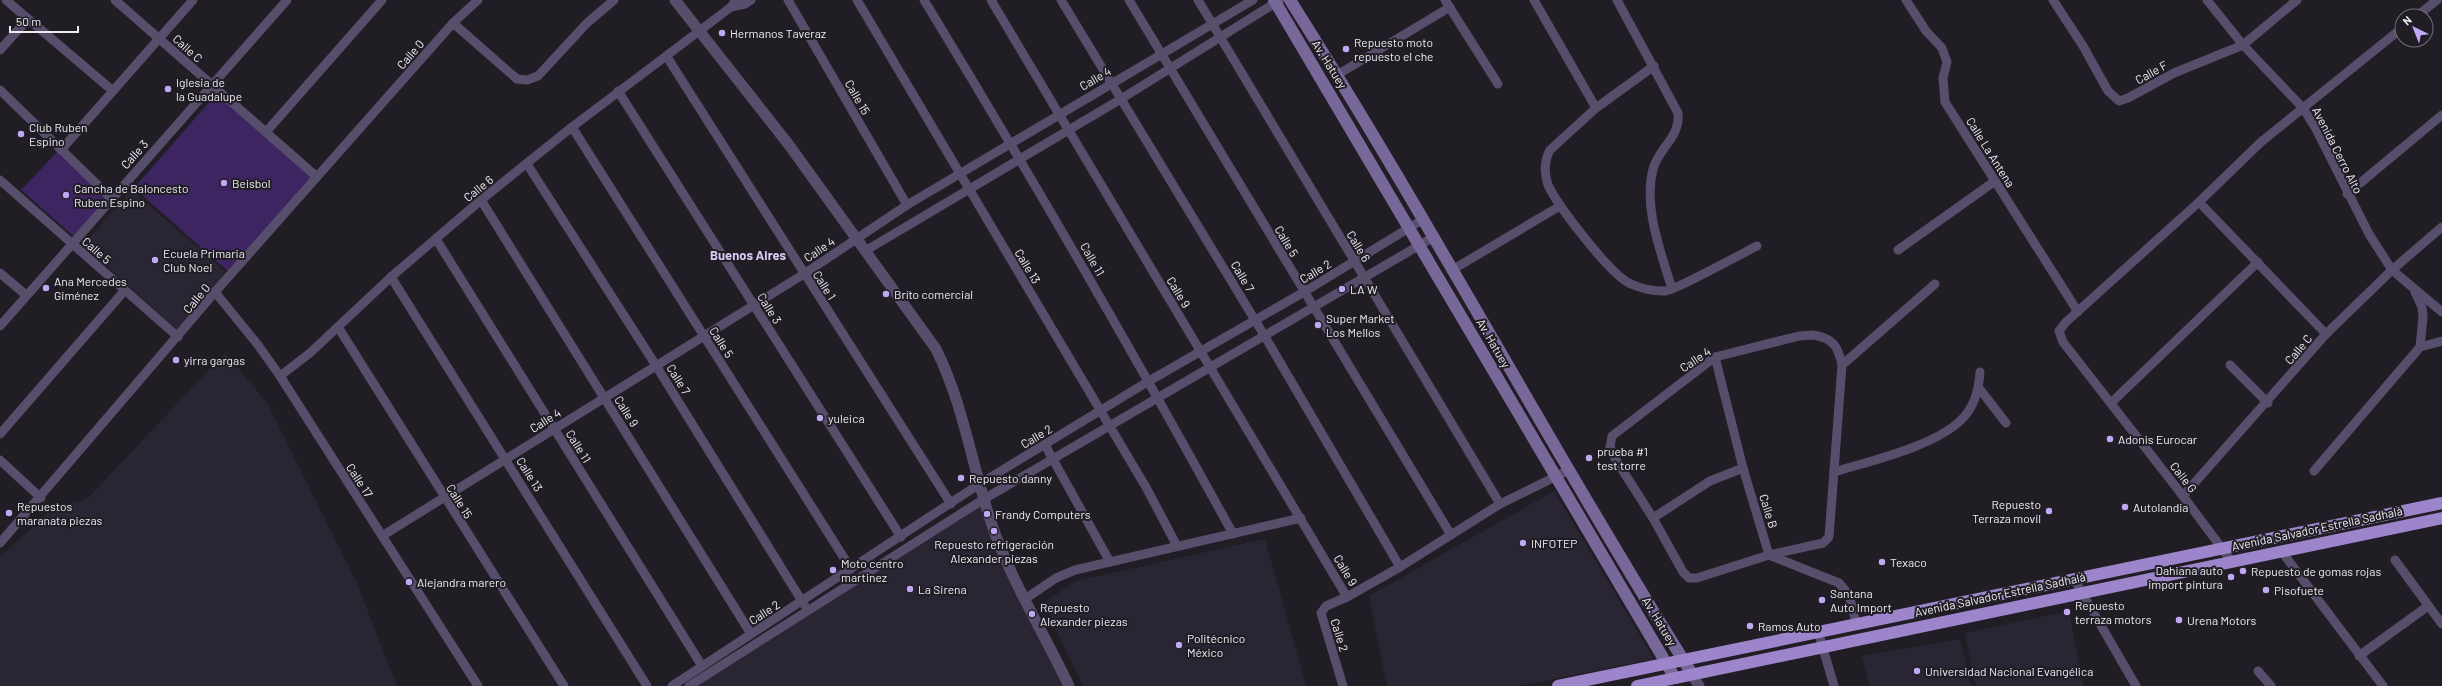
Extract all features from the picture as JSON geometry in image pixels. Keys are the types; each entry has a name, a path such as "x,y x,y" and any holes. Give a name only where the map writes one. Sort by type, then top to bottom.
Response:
{"highway":[{"name":"Avenida Salvador Estrella Sadhalá","path":"1558,686 2442,503"},
{"name":"Avenida Salvador Estrella Sadhalá","path":"1637,686 1678,682 1692,674 2083,594 2442,518"}],"main road":[{"name":"Av. Hatuey","path":"1290,0 1337,76 1569,470 1692,674"},
{"name":"Av. Hatuey","path":"1277,1 1419,245 1678,682"}],"street":[{"path":"6,0 113,91"},
{"name":"Calle C","path":"115,0 317,177"},
{"path":"61,150 193,0"},
{"name":"Calle 3","path":"0,326 111,198 287,0"},
{"path":"266,132 382,0"},
{"name":"Calle 0","path":"0,543 41,498 216,292 317,177 453,23 478,0"},
{"path":"453,23 517,79 527,80 538,76 583,27 614,0"},
{"path":"675,0 789,144 939,356 966,427 984,499 998,542 1069,686"},
{"name":"Calle 6","path":"280,376 338,327 391,277 481,200 572,127 667,57 733,4 744,4 751,0"},
{"name":"Calle 15","path":"788,0 907,205"},
{"name":"Calle 13","path":"857,0 1147,489 1177,546"},
{"name":"Calle 11","path":"924,0 1021,158 1149,381 1233,534"},
{"name":"Calle 9","path":"991,0 1347,597"},
{"name":"Calle 7","path":"1061,0 1110,83 1255,319 1400,567"},
{"name":"Calle 5","path":"1129,0 1451,535"},
{"name":"Calle 6","path":"1198,0 1500,504"},
{"name":"Calle 4","path":"382,536 656,364 804,274 907,205 1160,53 1253,0"},
{"path":"1534,0 1596,108"},
{"path":"1617,0 1678,112 1679,121 1677,131 1656,162 1649,199 1658,243 1672,289"},
{"name":"Calle La Antena","path":"1906,0 1926,31 1942,48 1947,62 1943,78 1945,102 2078,312"},
{"name":"Calle F","path":"2053,0 2083,46 2108,91 2119,101 2128,98 2174,73 2243,45 2297,0"},
{"name":"Avenida Cerro Alto","path":"2207,0 2243,45 2303,108 2319,135 2347,194 2369,234 2392,270 2442,312"},
{"path":"2427,8 2437,0"},
{"path":"865,251 1121,99 1277,1"},
{"path":"1337,76 1448,4 1498,84"},
{"path":"0,50 28,19"},
{"path":"2078,312 2199,202 2261,142 2394,34"},
{"name":"Calle 1","path":"667,57 951,504"},
{"path":"1654,66 1596,108 1550,150 1546,157 1545,170 1548,184 1560,206 1602,259 1630,284 1665,291 1672,289 1756,246"},
{"path":"0,90 111,198"},
{"name":"Calle 3","path":"618,92 901,537"},
{"path":"2347,194 2442,115"},
{"name":"Calle 5","path":"572,127 851,569"},
{"name":"Calle 7","path":"527,164 656,364 807,610"},
{"name":"Calle 5","path":"0,180 178,337"},
{"path":"1898,250 1995,181"},
{"name":"Calle 9","path":"481,200 752,634"},
{"path":"2199,202 2326,334"},
{"path":"1452,270 1560,206"},
{"name":"Calle 2","path":"672,686 981,484 1200,350 1304,292 1410,229 1422,220"},
{"name":"Calle C","path":"2184,496 2268,403 2326,334 2392,270 2442,227"},
{"name":"Calle 2","path":"689,686 984,499 1053,460 1209,366 1432,238"},
{"name":"Calle 11","path":"436,239 702,666"},
{"path":"2111,403 2258,262"},
{"path":"0,273 26,295"},
{"name":"Calle 13","path":"391,277 506,458 647,686"},
{"path":"1744,468 1710,481 1653,518 1682,572 1689,578 1696,578 1769,554 1826,541 1830,532 1842,365 1935,284"},
{"path":"2413,289 2422,307 2423,317 2420,347"},
{"path":"0,434 125,290"},
{"name":"Calle 17","path":"216,292 258,345 280,376 478,686"},
{"name":"Calle G","path":"2078,312 2062,326 2059,331 2063,342 2184,496 2232,562"},
{"name":"Calle 15","path":"338,327 444,498 564,686"},
{"name":"Calle 4","path":"1653,518 1613,455 1611,440 1615,432 1715,357 1799,336 1827,337 1837,349 1842,365"},
{"path":"2314,471 2420,347 2442,341"},
{"name":"Calle B","path":"1715,357 1744,468 1769,554"},
{"path":"2230,365 2268,403"},
{"path":"1834,472 1893,454 1948,430 1966,415 1979,388 1980,372"},
{"path":"1979,388 2006,423"},
{"path":"1045,445 1110,562"},
{"path":"0,460 41,498"},
{"name":"Calle 2","path":"1343,686 1321,614 1326,606 1347,597 1400,567 1500,504 1569,470"},
{"path":"1025,599 1070,571 1301,518"},
{"path":"929,519 935,530"},
{"path":"2282,552 2383,686"},
{"path":"1769,554 1839,583 1849,595 1856,624"},
{"path":"2396,560 2442,624"},
{"path":"2074,578 2136,686"},
{"path":"2359,656 2428,606"},
{"path":"1818,631 1834,686"},
{"path":"2258,671 2271,686"},
{"name":"Av. Hatuey","path":"1692,674 1699,686"}],"shaded area":[{"name":"Beisbol","path":"218,92 314,177 231,274 134,188"},
{"name":"Cancha de Baloncesto Ruben Espino","path":"59,150 111,200 77,239 21,190"},
{"name":"Ecuela Primaria Club Noel","path":"132,190 229,275 179,332 83,245"},
{"path":"225,353 268,404 356,581 397,686 0,686 0,557 53,508 87,499"},
{"name":"INFOTEP","path":"1554,491 1654,659 1519,686 1387,686 1369,596"},
{"path":"983,499 1067,686 695,686"},
{"name":"Politécnico México","path":"1265,539 1306,686 1083,686 1043,603 1076,581"},
{"path":"2069,611 2083,686 1976,686 1965,633"},
{"name":"Universidad Nacional Evangélica","path":"1960,639 1971,686 1870,686 1862,656"}],"place":[{"name":"Hermanos Taveraz","path":"722,33"},
{"name":"Repuesto moto repuesto el che","path":"1346,49"},
{"name":"Iglesia de la Guadalupe","path":"168,89"},
{"name":"Club Ruben Espino","path":"21,134"},
{"name":"Beisbol","path":"224,183"},
{"name":"Cancha de Baloncesto Ruben Espino","path":"66,195"},
{"name":"Ecuela Primaria Club Noel","path":"155,260"},
{"name":"Ana Mercedes Giménez","path":"46,288"},
{"name":"LA W","path":"1342,289"},
{"name":"Bríto comercial","path":"886,294"},
{"name":"Super Market Los Mellos","path":"1318,325"},
{"name":"yirra gargas","path":"176,360"},
{"name":"yuleica","path":"820,418"},
{"name":"Adonis Eurocar","path":"2110,439"},
{"name":"prueba #1 test torre","path":"1589,458"},
{"name":"Repuesto danny","path":"961,478"},
{"name":"Autolandia","path":"2125,507"},
{"name":"Repuesto Terraza movil","path":"2049,511"},
{"name":"Repuestos maranata piezas","path":"9,513"},
{"name":"Frandy Computers","path":"987,514"},
{"name":"Repuesto refrigeración Alexander piezas","path":"994,531"},
{"name":"INFOTEP","path":"1523,543"},
{"name":"Texaco","path":"1882,562"},
{"name":"Moto centro martinez","path":"833,570"},
{"name":"Repuesto de gomas rojas","path":"2243,571"},
{"name":"Dahiana auto import pintura","path":"2231,577"},
{"name":"Alejandra marero","path":"409,582"},
{"name":"La Sirena","path":"910,589"},
{"name":"Pisofuete","path":"2266,590"},
{"name":"Santana Auto Import","path":"1822,600"},
{"name":"Repuesto terraza motors","path":"2067,612"},
{"name":"Repuesto Alexander piezas","path":"1032,614"},
{"name":"Urena Motors","path":"2179,620"},
{"name":"Ramos Auto","path":"1750,626"},
{"name":"Politécnico México","path":"1179,645"},
{"name":"Universidad Nacional Evangélica","path":"1917,671"}],"district":[{"name":"Buenos Aires","path":"748,255"}]}
